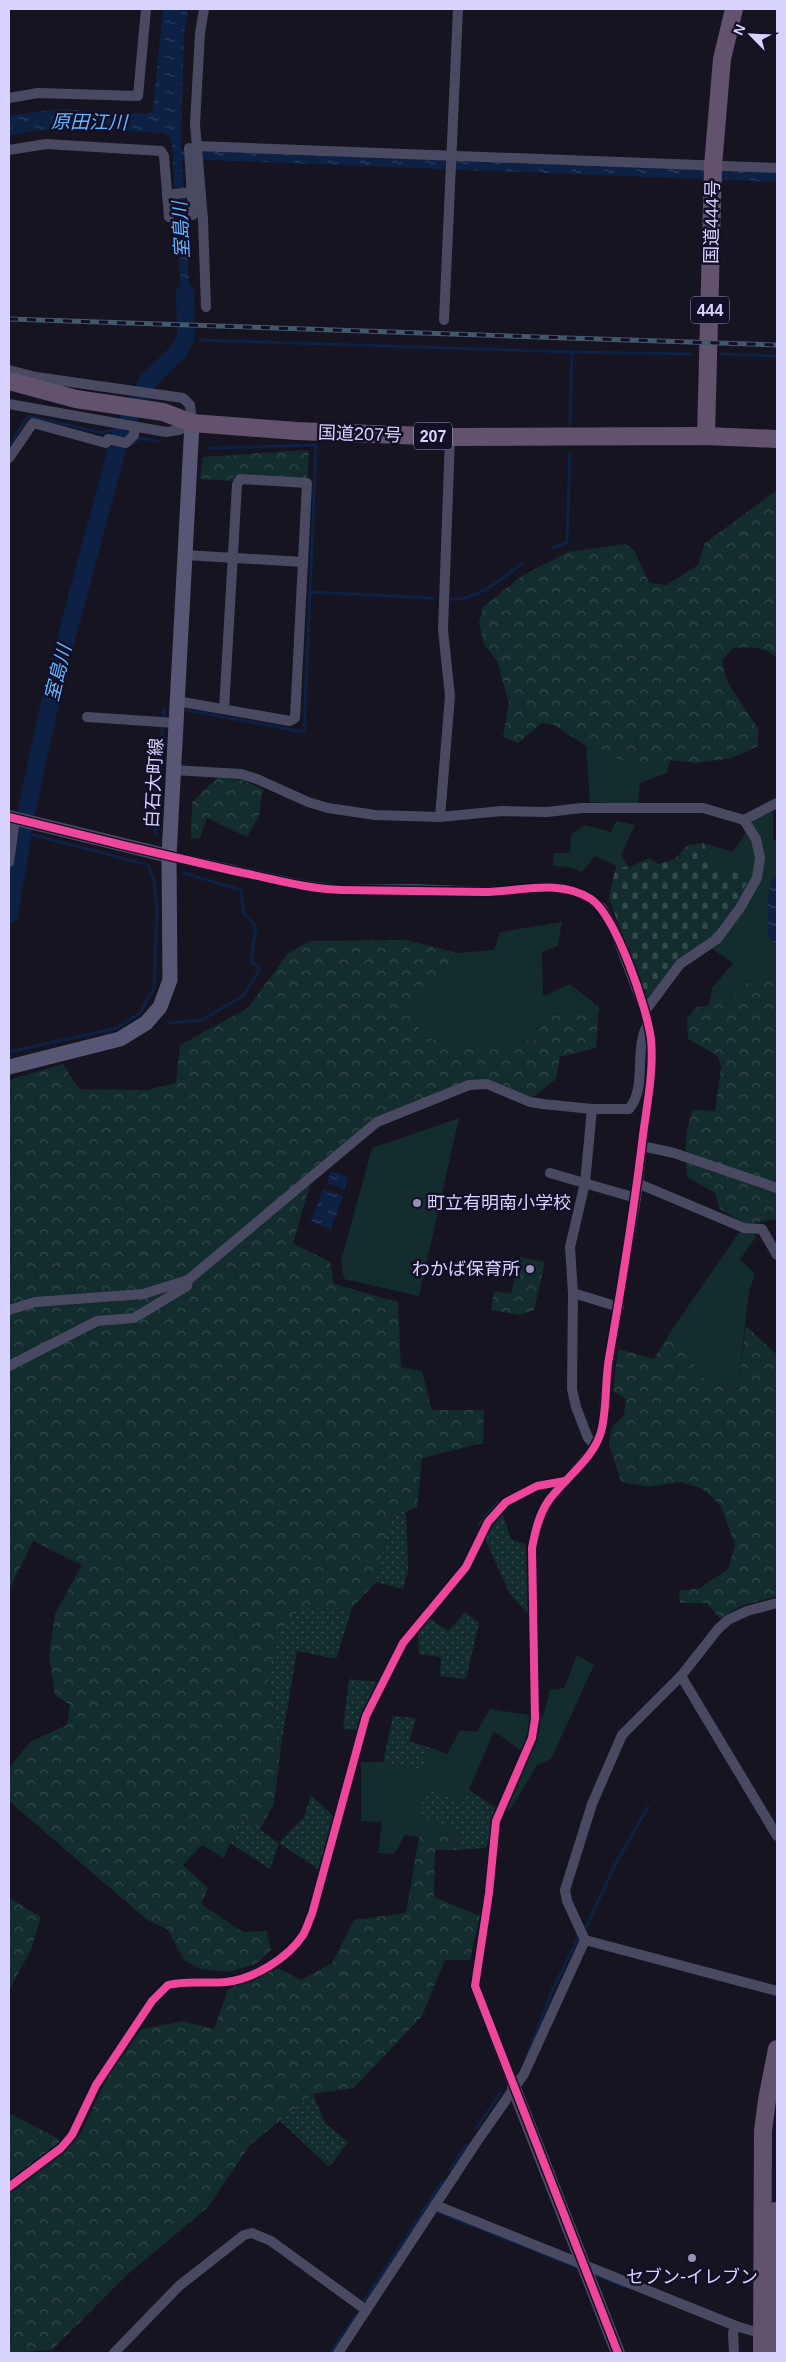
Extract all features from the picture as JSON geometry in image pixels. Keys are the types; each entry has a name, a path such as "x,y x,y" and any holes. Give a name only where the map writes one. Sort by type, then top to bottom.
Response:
{"highway":[{"name":"国道444号","path":"706,436 713,166 722,59 734,9"},
{"name":"国道207号","path":"9,381 76,399 163,412 192,423 297,431 450,437 706,436 777,439"},
{"path":"772,2340 763,2132 766,2100 777,2049"},
{"path":"762,2353 772,2340 774,2157 777,2103"}],"main road":[{"name":"白石大町線","path":"9,1067 120,1039 146,1023 160,1007 170,980 169,856 173,770 167,723 177,701 192,423"}],"street":[{"path":"9,98 38,93 138,96 146,9"},
{"path":"204,9 200,33 193,147 203,220 206,307"},
{"path":"444,320 458,9"},
{"path":"9,150 46,144 160,151 164,156 169,217"},
{"path":"193,147 777,168"},
{"path":"193,214 194,162"},
{"path":"167,195 192,192"},
{"path":"9,370 36,377 184,398 190,405 192,423 179,430 166,432 112,424 9,404"},
{"path":"9,458 33,424 106,443 108,439 126,443 134,435 136,428"},
{"path":"440,817 450,696 443,630 450,437"},
{"path":"177,701 290,721 295,718 307,483 240,479 237,485 224,709"},
{"path":"185,555 303,562"},
{"path":"87,718 167,723"},
{"path":"173,770 241,774 257,778 308,802 328,808 375,815 440,817 502,811 547,812 582,808 703,808 744,820 756,839 760,858 757,878 740,908 717,939 680,964 645,1011"},
{"path":"744,820 777,803"},
{"path":"9,862 13,824 31,822 169,856 302,885 338,890 413,889 488,892 551,887 570,890 588,897 602,908 614,929 645,1011 652,1062 638,1183 609,1361 602,1431 595,1445 547,1503 534,1538 532,1548 536,1719 532,1738 496,1821 489,1893 475,1986 618,2353"},
{"path":"9,1310 35,1302 143,1294 188,1280 377,1122 469,1086 487,1084 530,1102 592,1109 629,1109 634,1104 640,1071 643,1032 648,1024"},
{"path":"592,1109 585,1183 570,1247 573,1293 572,1388 576,1407 588,1438 595,1445"},
{"path":"642,1146 674,1153 777,1188"},
{"path":"550,1173 636,1198"},
{"path":"638,1183 744,1228 762,1229 777,1255"},
{"path":"9,1366 97,1321 134,1318 187,1286 188,1280"},
{"path":"573,1293 619,1307"},
{"path":"9,2187 61,2148 72,2135 96,2085 152,2001 168,1985 228,1982 250,1975 284,1955 303,1934 312,1914 330,1846 343,1807 356,1748 366,1716 403,1643 466,1567 488,1522 506,1502 537,1486 565,1481"},
{"path":"777,1603 747,1611 728,1620 718,1629 681,1676 622,1735 592,1804 565,1890 566,1901 585,1940 777,1991"},
{"path":"681,1676 777,1836"},
{"path":"338,2353 524,2074 585,1940"},
{"path":"435,2205 772,2340"},
{"path":"114,2353 179,2286 244,2235 252,2233 271,2241 366,2310"},
{"path":"734,2353 733,2333 736,2326"}],"green space":[{"path":"307,450 309,453 307,479 234,476 234,481 200,479 203,457"},
{"path":"777,490 777,659 763,650 733,648 722,661 727,681 758,729 758,746 732,758 696,763 670,760 635,766 586,746 554,725 542,723 518,743 503,737 509,703 497,661 484,644 479,623 483,607 523,575 568,552 626,544 635,552 649,583 667,585 698,565 705,543"},
{"path":"586,746 635,766 670,760 667,773 640,783 638,805 590,802"},
{"path":"218,777 242,780 263,789 259,816 247,837 207,818 200,838 191,839 192,802"},
{"path":"773,811 773,840 777,841 777,872 768,934 777,949 777,969 747,982 729,1003 709,1006 712,988 733,963 705,944 710,864 704,843 733,852 754,820"},
{"path":"616,821 635,825 621,855 629,867 616,866 595,856 582,872 569,867 553,866 554,853 570,853 571,834 585,825 611,832"},
{"path":"704,843 710,864 750,877 718,933 705,944 678,959 646,1001 609,898 616,866 629,867 650,858 658,864 675,859 688,845"},
{"path":"562,922 558,946 542,952 543,996 570,984 599,1007 545,1016 536,1040 466,1049 421,1036 414,1006 436,976 458,953 494,950 500,932"},
{"path":"406,940 458,953 436,976 414,1006 421,1036 466,1049 536,1040 545,1016 599,1007 596,1048 560,1057 556,1079 533,1097 486,1088 469,1090 380,1126 311,1182 293,1243 330,1262 334,1284 398,1302 401,1367 422,1371 432,1410 484,1410 483,1443 422,1458 417,1508 391,1515 376,1582 352,1608 300,1609 268,1677 281,1746 274,1804 260,1829 241,1816 224,1858 202,1845 183,1865 208,1888 201,1904 243,1932 267,1931 271,1950 256,1964 228,1972 201,1969 185,1961 167,1929 146,1919 9,1801 9,1768 30,1742 67,1725 70,1705 55,1695 49,1655 55,1614 82,1565 33,1541 9,1590 9,1080 63,1064 79,1089 147,1090 176,1083 180,1045 248,1008 288,953 310,941"},
{"path":"777,969 777,1219 745,1224 720,1209 715,1193 687,1177 686,1143 690,1118 693,1110 715,1111 721,1067 718,1056 688,1039 687,1019 696,1007 729,1003 747,982"},
{"path":"459,1118 419,1296 344,1279 341,1261 372,1148"},
{"path":"745,1224 756,1237 740,1259 755,1274 749,1291 737,1395 701,1377 673,1328"},
{"path":"520,1257 545,1262 534,1310 520,1315 491,1310 494,1291 511,1294"},
{"path":"746,1326 777,1355 777,1596 741,1606 720,1619 707,1603 680,1603 679,1591 700,1588 728,1569 735,1545 721,1506 703,1489 681,1482 648,1487 621,1482 609,1444 612,1427 624,1415 626,1399 613,1391 618,1349 654,1359 673,1328 701,1377 737,1395"},
{"path":"498,1500 511,1539 526,1545 528,1614 510,1594 478,1524"},
{"path":"406,1511 408,1570 403,1589 376,1582 391,1515"},
{"path":"300,1608 352,1608 336,1659 297,1651 281,1746 268,1677 280,1631"},
{"path":"465,1612 479,1623 466,1679 440,1676 441,1657 419,1654 418,1633 430,1619 448,1631"},
{"path":"577,1655 594,1665 551,1759 537,1765 510,1810 498,1809 523,1752 494,1731 463,1804 429,1788 459,1832 419,1837 405,1835 394,1854 378,1853 382,1822 361,1821 361,1762 383,1762 421,1770 431,1748 447,1754 460,1730 477,1732 490,1709 543,1717 550,1690 564,1688"},
{"path":"349,1679 378,1682 357,1730 343,1729"},
{"path":"393,1716 416,1718 409,1741 431,1748 421,1770 383,1762"},
{"path":"429,1788 462,1803 467,1789 498,1809 486,1848 458,1850 459,1832 417,1815"},
{"path":"311,1795 335,1818 318,1869 279,1843 304,1817"},
{"path":"241,1816 279,1843 270,1869 230,1843"},
{"path":"459,1832 457,1850 435,1850 434,1897 480,1916 470,1960 445,1960 422,2016 354,2088 313,2094 250,2145 208,2207 128,2274 52,2350 9,2353 9,2113 63,2141 80,2135 109,2074 142,2029 183,2021 214,2029 228,1989 278,1968 301,1980 332,1963 354,1920 406,1913 419,1837"},
{"path":"9,1898 41,1917 31,1950 9,1990"},
{"path":"313,2094 325,2123 348,2142 329,2167 280,2121"}],"water":[{"name":"原田江川","path":"163,9 188,9 184,35 181,149 777,172 777,182 182,159 191,316 182,315 172,144 170,137 162,133 85,128 28,132 9,136 9,116 12,115 57,109 147,114 153,110"},
{"path":"777,872 777,949 768,934 768,897 772,878 776,876"},
{"path":"331,1171 348,1177 344,1189 327,1183"},
{"path":"323,1189 343,1196 331,1229 311,1222"}],"waterway":[{"name":"室島川","path":"9,915 27,809 54,684 121,434 148,381 178,352 186,337 185,293"},
{"path":"200,340 572,352"},
{"path":"570,425 572,352 692,354"},
{"path":"721,354 777,356"},
{"name":"室島川","path":"9,446 28,416 103,433 108,430 121,434"},
{"path":"131,444 141,438 158,441"},
{"path":"210,448 316,445 310,592"},
{"path":"552,548 567,542 570,452"},
{"path":"451,599 471,596 489,588 522,564"},
{"path":"186,710 304,732 310,592 434,598"},
{"path":"155,834 164,708"},
{"path":"9,1052 117,1028 140,1013 154,988 157,907 154,880 148,865 15,830"},
{"path":"169,1023 202,1020 243,996 260,969 251,961 256,927 244,914 241,890 184,873"},
{"path":"585,1929 617,1861 648,1807"},
{"path":"526,2058 553,1989 579,1936"},
{"path":"476,2129 500,2093"},
{"path":"450,2170 467,2144"},
{"path":"364,2301 443,2181"},
{"path":"440,2213 576,2267"},
{"path":"595,2275 625,2287"},
{"path":"330,2353 356,2315"}],"railway":[{"path":"9,319 777,345"}],"cycle path":[{"path":"9,817 206,865 315,888 484,892 539,888 566,889 591,899 601,909 620,943 629,964 648,1025 651,1039 652,1063 632,1219 608,1367 604,1419 594,1448 546,1505 540,1517 532,1548 535,1719 532,1738 496,1821 489,1893 475,1986 618,2353"},
{"path":"9,2187 61,2148 72,2135 96,2085 152,2001 168,1985 226,1982 248,1977 269,1966 297,1944 312,1914 366,1716 403,1643 466,1567 488,1522 506,1502 537,1486 565,1481"}],"place":[{"name":"町立有明南小学校","path":"417,1203"},
{"name":"わかば保育所","path":"530,1269"},
{"name":"セブン-イレブン","path":"692,2258"}]}
